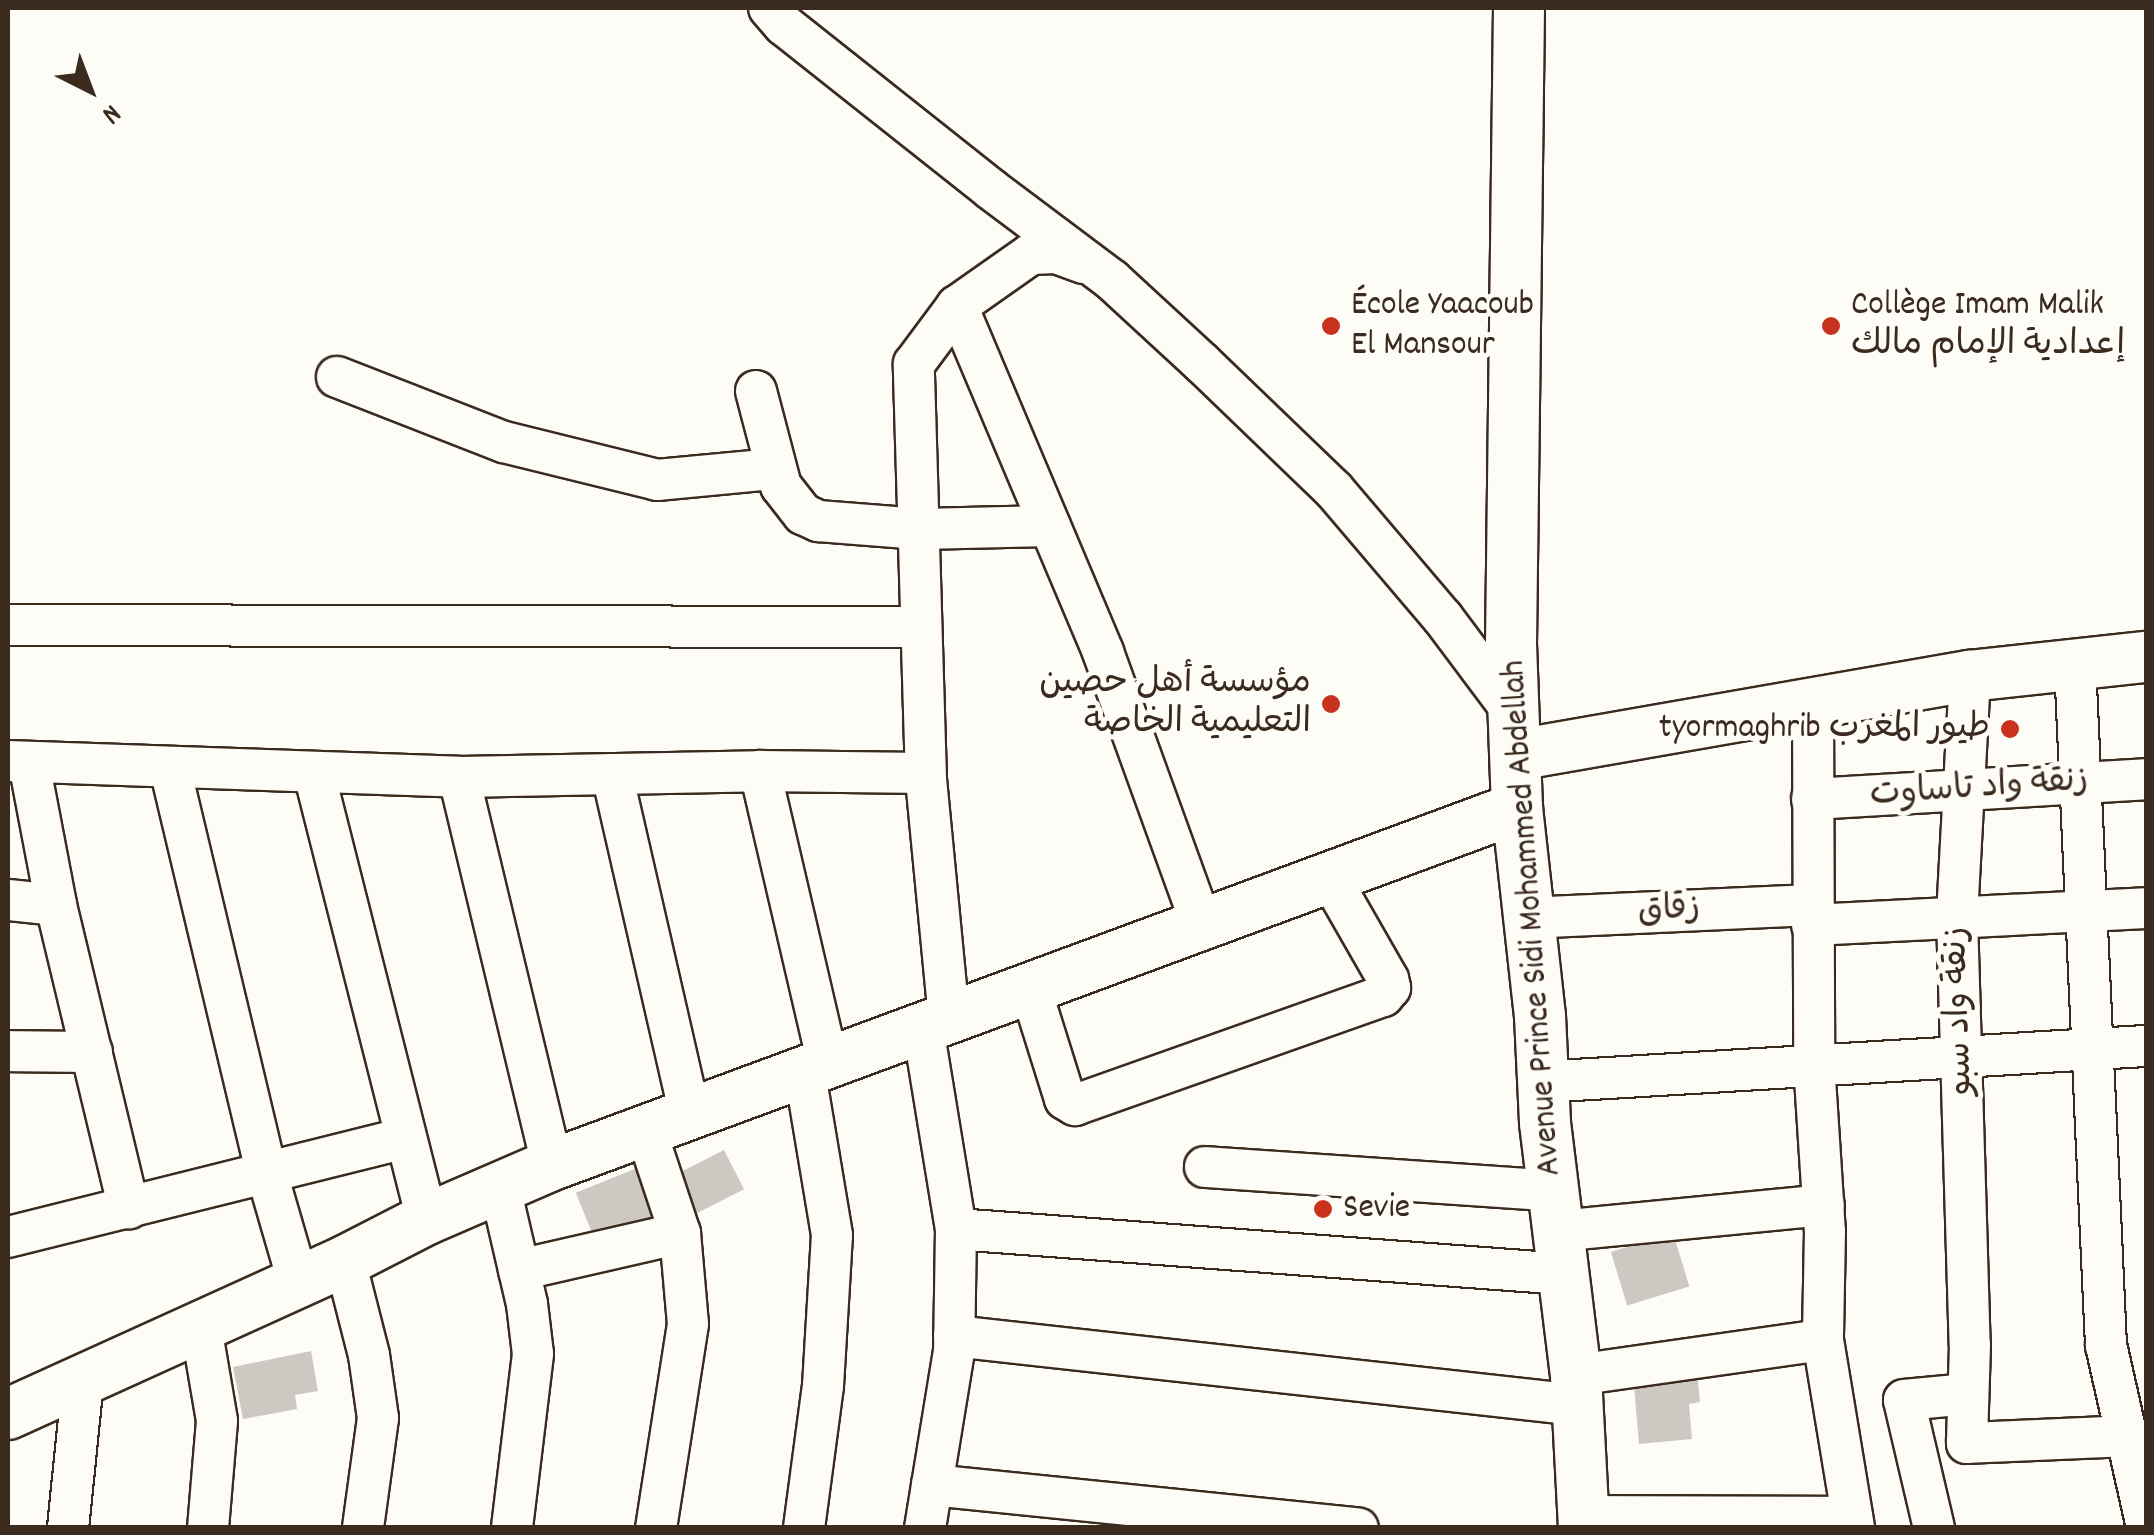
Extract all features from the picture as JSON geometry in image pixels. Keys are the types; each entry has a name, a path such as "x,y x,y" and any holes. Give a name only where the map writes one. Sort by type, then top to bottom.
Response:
{"street":[{"path":"769,8 784,25 992,190 1112,280 1334,490 1443,618 1515,734 1813,703 1970,676 2146,657"},
{"name":"Avenue Prince Sidi Mohammed Abdellah","path":"1519,8 1516,808 1540,1016 1541,1082 1577,1390 1585,1522"},
{"path":"925,1528 954,1336 956,1229 936,1023 914,364 957,306 1031,254 1056,252 1112,280"},
{"path":"957,306 1103,652 1200,922"},
{"path":"337,378 504,442 657,480 774,469"},
{"path":"756,391 774,469 791,502 818,521 920,529 1050,526"},
{"path":"8,625 920,627"},
{"path":"2075,662 2106,1345 2146,1523"},
{"name":"زنقة واد سبو","path":"1970,676 1960,790 1957,917 1970,1345 1967,1442 2127,1436"},
{"path":"1585,1522 1853,1522 1823,1340 1824,1205 1814,1062 1813,703"},
{"path":"130,1208 18,762 458,777 760,771 925,773"},
{"path":"170,768 268,1174 298,1281"},
{"path":"760,771 817,1069 832,1235 824,1386 804,1528"},
{"path":"314,774 427,1218"},
{"path":"612,774 668,1121 688,1324 656,1528"},
{"path":"458,777 552,1166"},
{"name":"زنقة واد تاساوت","path":"1812,800 2146,779"},
{"path":"8,1414 346,1261 427,1218 552,1166 1200,922 1516,808"},
{"path":"1030,987 1065,1099 1074,1105 1378,998 1389,990 1388,980 1329,876"},
{"path":"8,900 56,905"},
{"name":"زقاق","path":"1526,918 1957,917 2146,908"},
{"path":"1541,1082 1814,1062 2146,1046"},
{"path":"8,1051 92,1052"},
{"path":"8,1237 406,1138"},
{"path":"1205,1166 1559,1232"},
{"path":"500,1188 520,1270 534,1354 512,1528"},
{"path":"956,1229 1559,1232 1824,1205"},
{"path":"520,1270 680,1233"},
{"path":"346,1261 369,1355 378,1418 363,1528"},
{"path":"201,1326 216,1421 208,1528"},
{"path":"954,1336 1577,1390 1823,1340"},
{"path":"68,1528 83,1380"},
{"path":"1934,1528 1904,1400 1968,1394"},
{"path":"932,1485 1358,1528"}],"building":[{"path":"724,1150 744,1189 696,1214 676,1175"},
{"path":"637,1168 658,1221 597,1246 576,1193"},
{"path":"1673,1233 1689,1287 1627,1306 1611,1252"},
{"path":"311,1351 318,1391 295,1395 297,1409 243,1419 233,1367"},
{"path":"1698,1380 1700,1402 1689,1404 1692,1439 1639,1444 1634,1386"}],"place":[{"name":"École Yaacoub El Mansour","path":"1331,326"},
{"name":"Collège Imam Malik إعدادية الإمام مالك","path":"1831,326"},
{"name":"مؤسسة أهل حصين التعليمية الخاصة","path":"1331,704"},
{"name":"tyormaghrib طيور المغرب","path":"2010,729"},
{"name":"Sevie","path":"1323,1209"}]}
